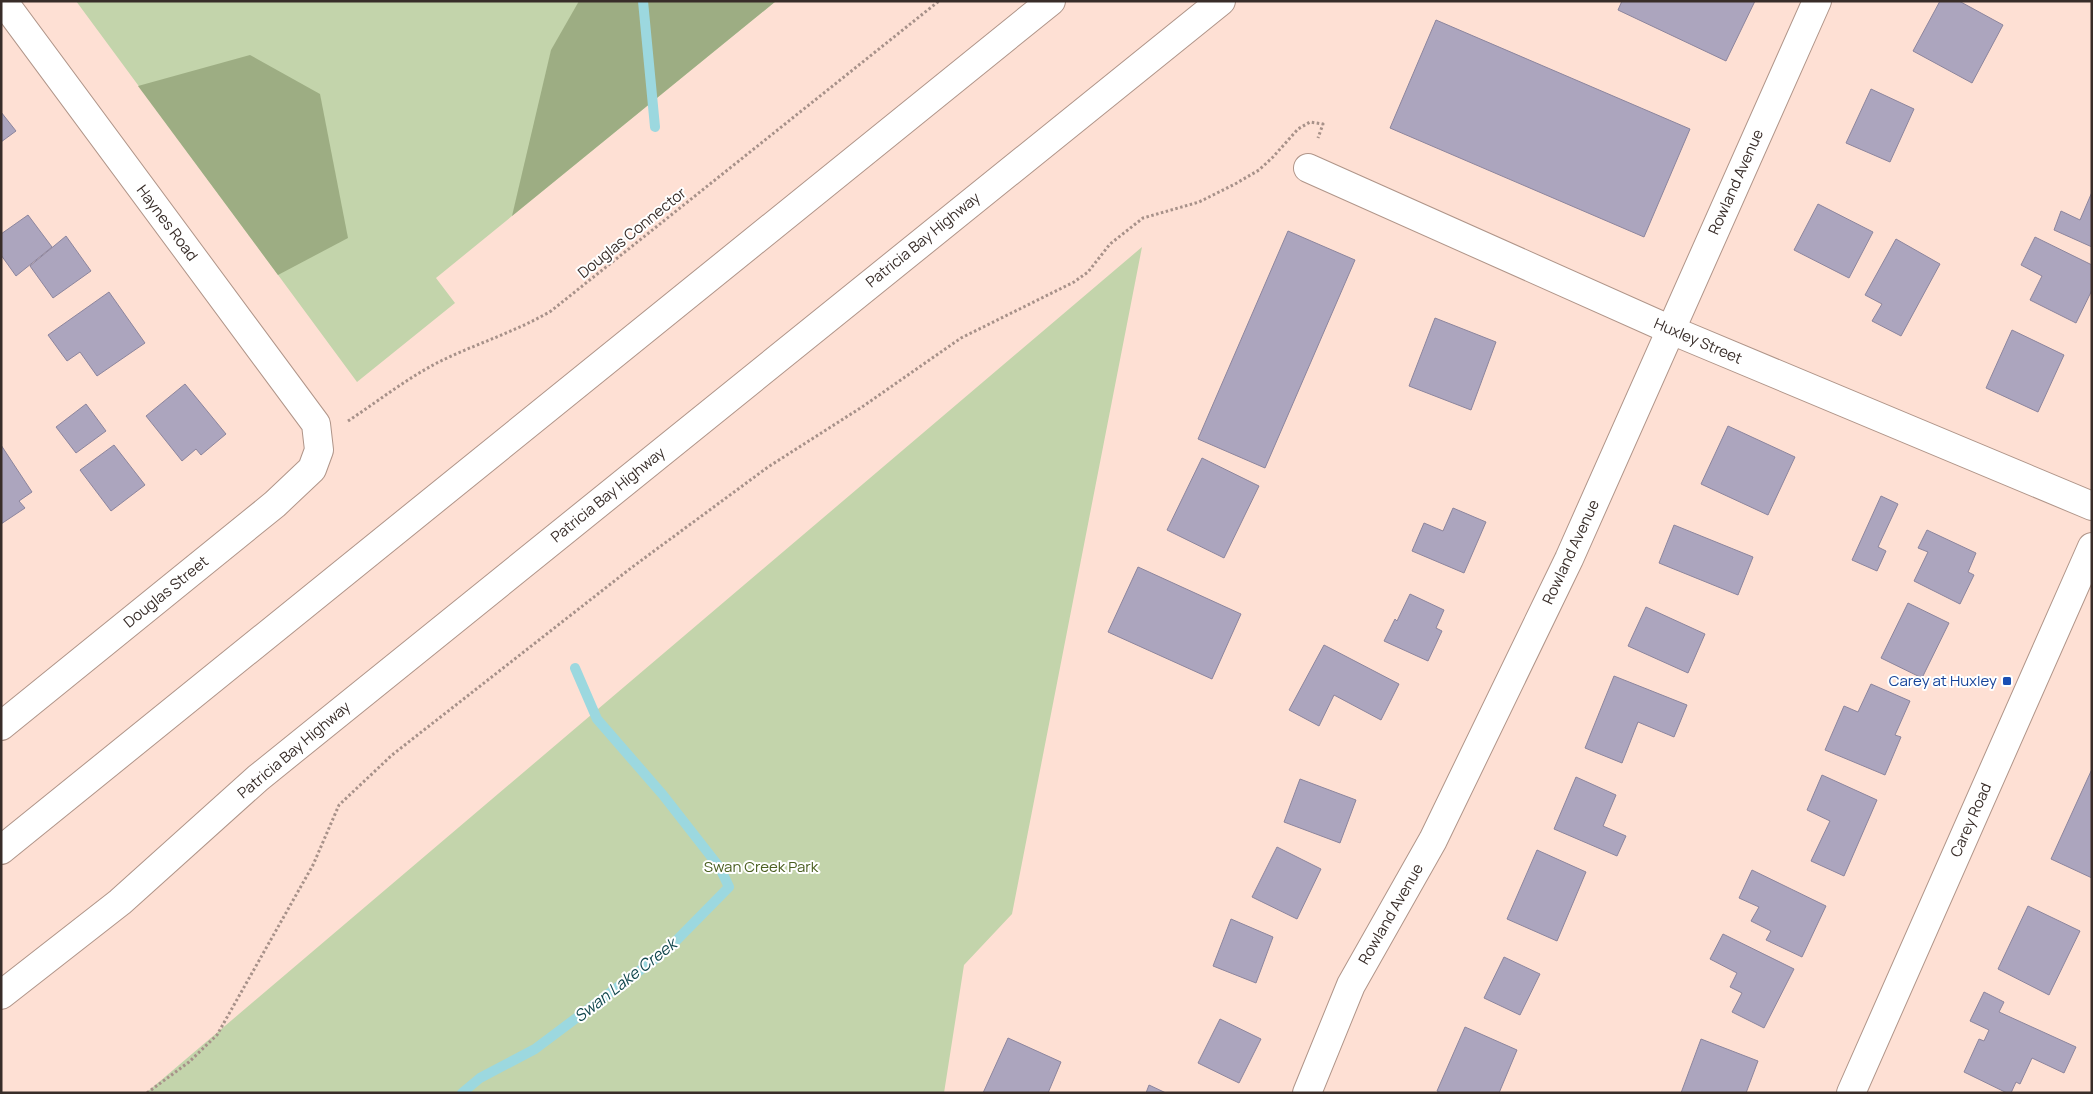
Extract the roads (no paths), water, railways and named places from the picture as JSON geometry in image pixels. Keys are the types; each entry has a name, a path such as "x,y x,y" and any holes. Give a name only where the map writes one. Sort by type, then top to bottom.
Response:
{"main road":[{"name":"Haynes Road","path":"3,1 316,424 319,450"},
{"path":"1,850 1051,1"},
{"name":"Patricia Bay Highway","path":"1,995 120,902 258,778 1221,1"},
{"name":"Rowland Avenue","path":"1306,1093 1351,986 1433,840 1569,559 1817,1"},
{"name":"Huxley Street","path":"1308,168 1671,330 2092,506"},
{"name":"Douglas Street","path":"1,726 275,504 312,469 319,450"},
{"name":"Carey Road","path":"1851,1093 2092,547"},
{"path":"1,1014 120,902"}],"waterway":[{"name":"Swan Lake Creek","path":"643,1 655,127"},
{"name":"Swan Lake Creek","path":"462,1093 480,1078 535,1049 667,950 729,887 720,868 663,795 597,719 575,668"}],"place":[{"name":"Carey at Huxley","path":"2007,681"}],"park label":[{"name":"Swan Creek Park","path":"761,867"}]}
